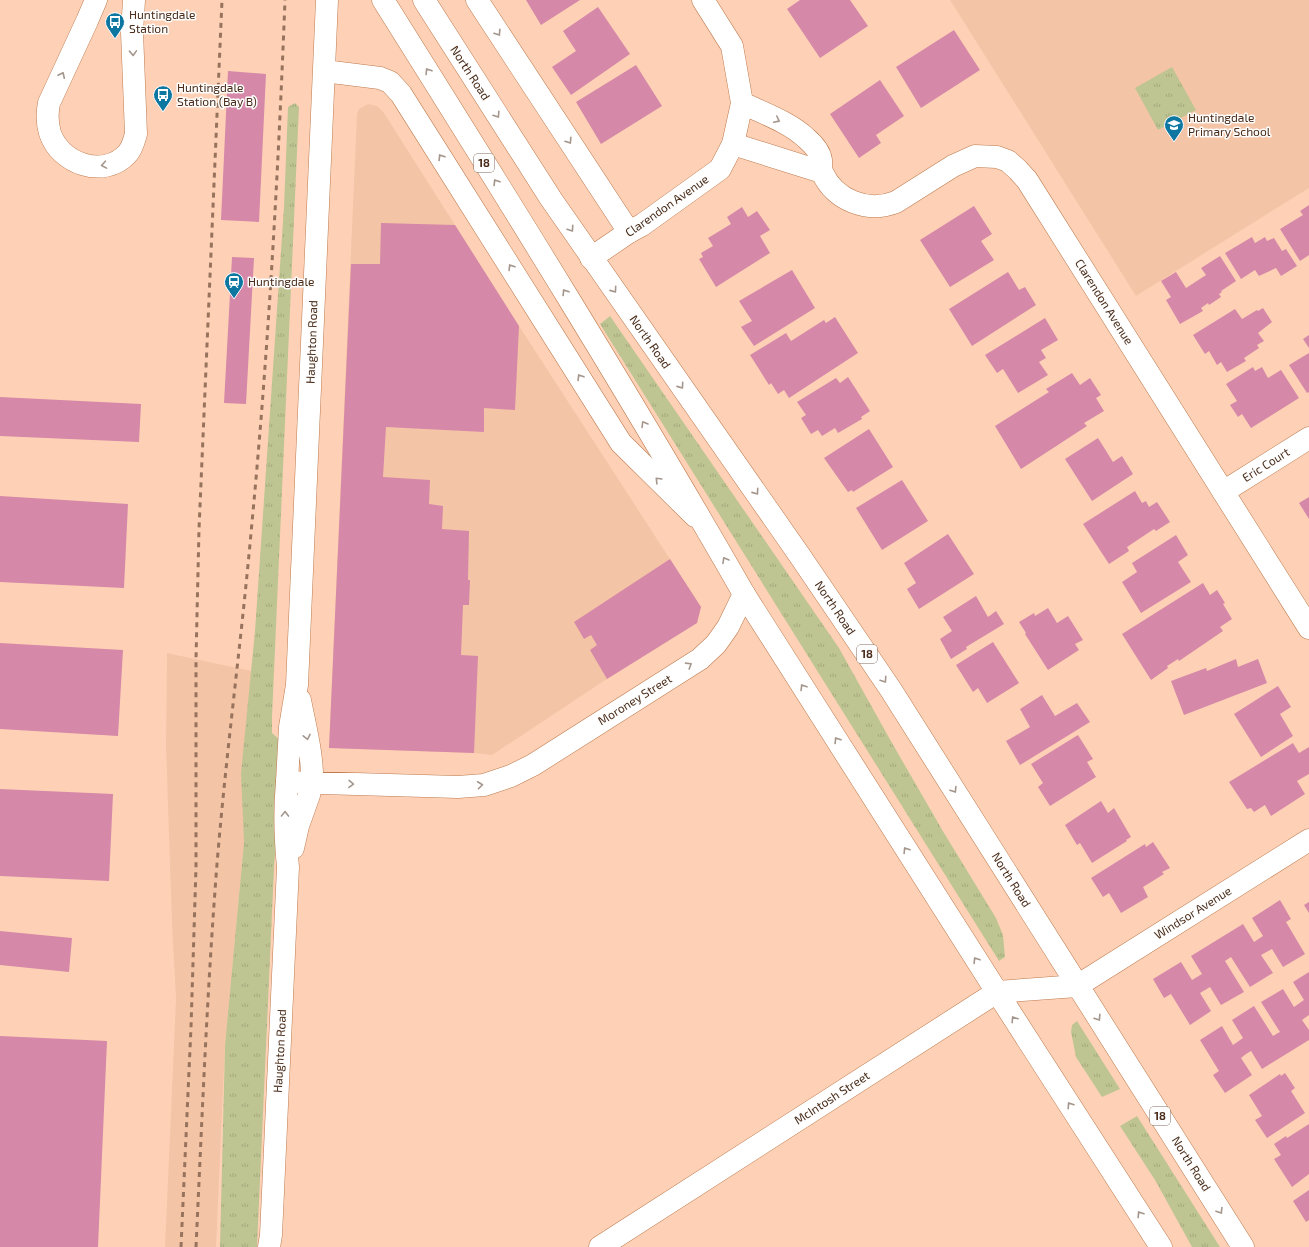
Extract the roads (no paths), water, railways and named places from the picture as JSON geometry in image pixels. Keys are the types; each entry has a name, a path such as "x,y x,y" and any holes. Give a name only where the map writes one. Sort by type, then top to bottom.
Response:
{"main road":[{"path":"96,0 48,103 47,117 50,134 57,146 66,156 75,162 97,167 107,166 119,160 128,153 133,145 136,134 132,32 134,0"},
{"name":"Haughton Road","path":"271,1243 288,867 284,811 290,728 297,685 327,0"},
{"name":"18","path":"383,0 585,326 706,527 744,594 1161,1247"},
{"name":"North Road","path":"424,0 551,199 800,556 891,690 1243,1247"},
{"path":"477,0 629,232"},
{"name":"Clarendon Avenue","path":"591,258 642,225 720,169 733,144 742,103 732,46 703,0"},
{"path":"324,71 380,78 390,82 402,94 621,443 706,527"},
{"name":"Clarendon Avenue","path":"742,103 791,127 806,138 818,151 821,158 822,172 831,186 845,198 867,206 886,206 896,202 953,166 975,156 997,157 1008,162 1018,170 1027,180 1309,628"},
{"path":"733,144 822,172"},
{"name":"Eric Court","path":"1223,492 1309,438"},
{"name":"Moroney Street","path":"287,782 458,787 484,785 511,776 533,765 700,659 716,644 728,627 744,594"},
{"name":"Haughton Road","path":"288,867 298,826 312,783 310,752 297,685"},
{"name":"Windsor Avenue","path":"1077,986 1309,840"},
{"name":"McIntosh Street","path":"600,1247 997,992 1077,986"}],"railway":[{"path":"181,1247 191,1027 196,867 196,659 199,529 222,0"},
{"path":"196,1247 213,912 257,467 276,200 285,0"}],"place":[{"name":"Huntingdale Station","path":"115,39"},
{"name":"Huntingdale Station (Bay B)","path":"163,112"},
{"name":"Huntingdale Primary School","path":"1174,142"},
{"name":"Huntingdale","path":"234,299"}]}
